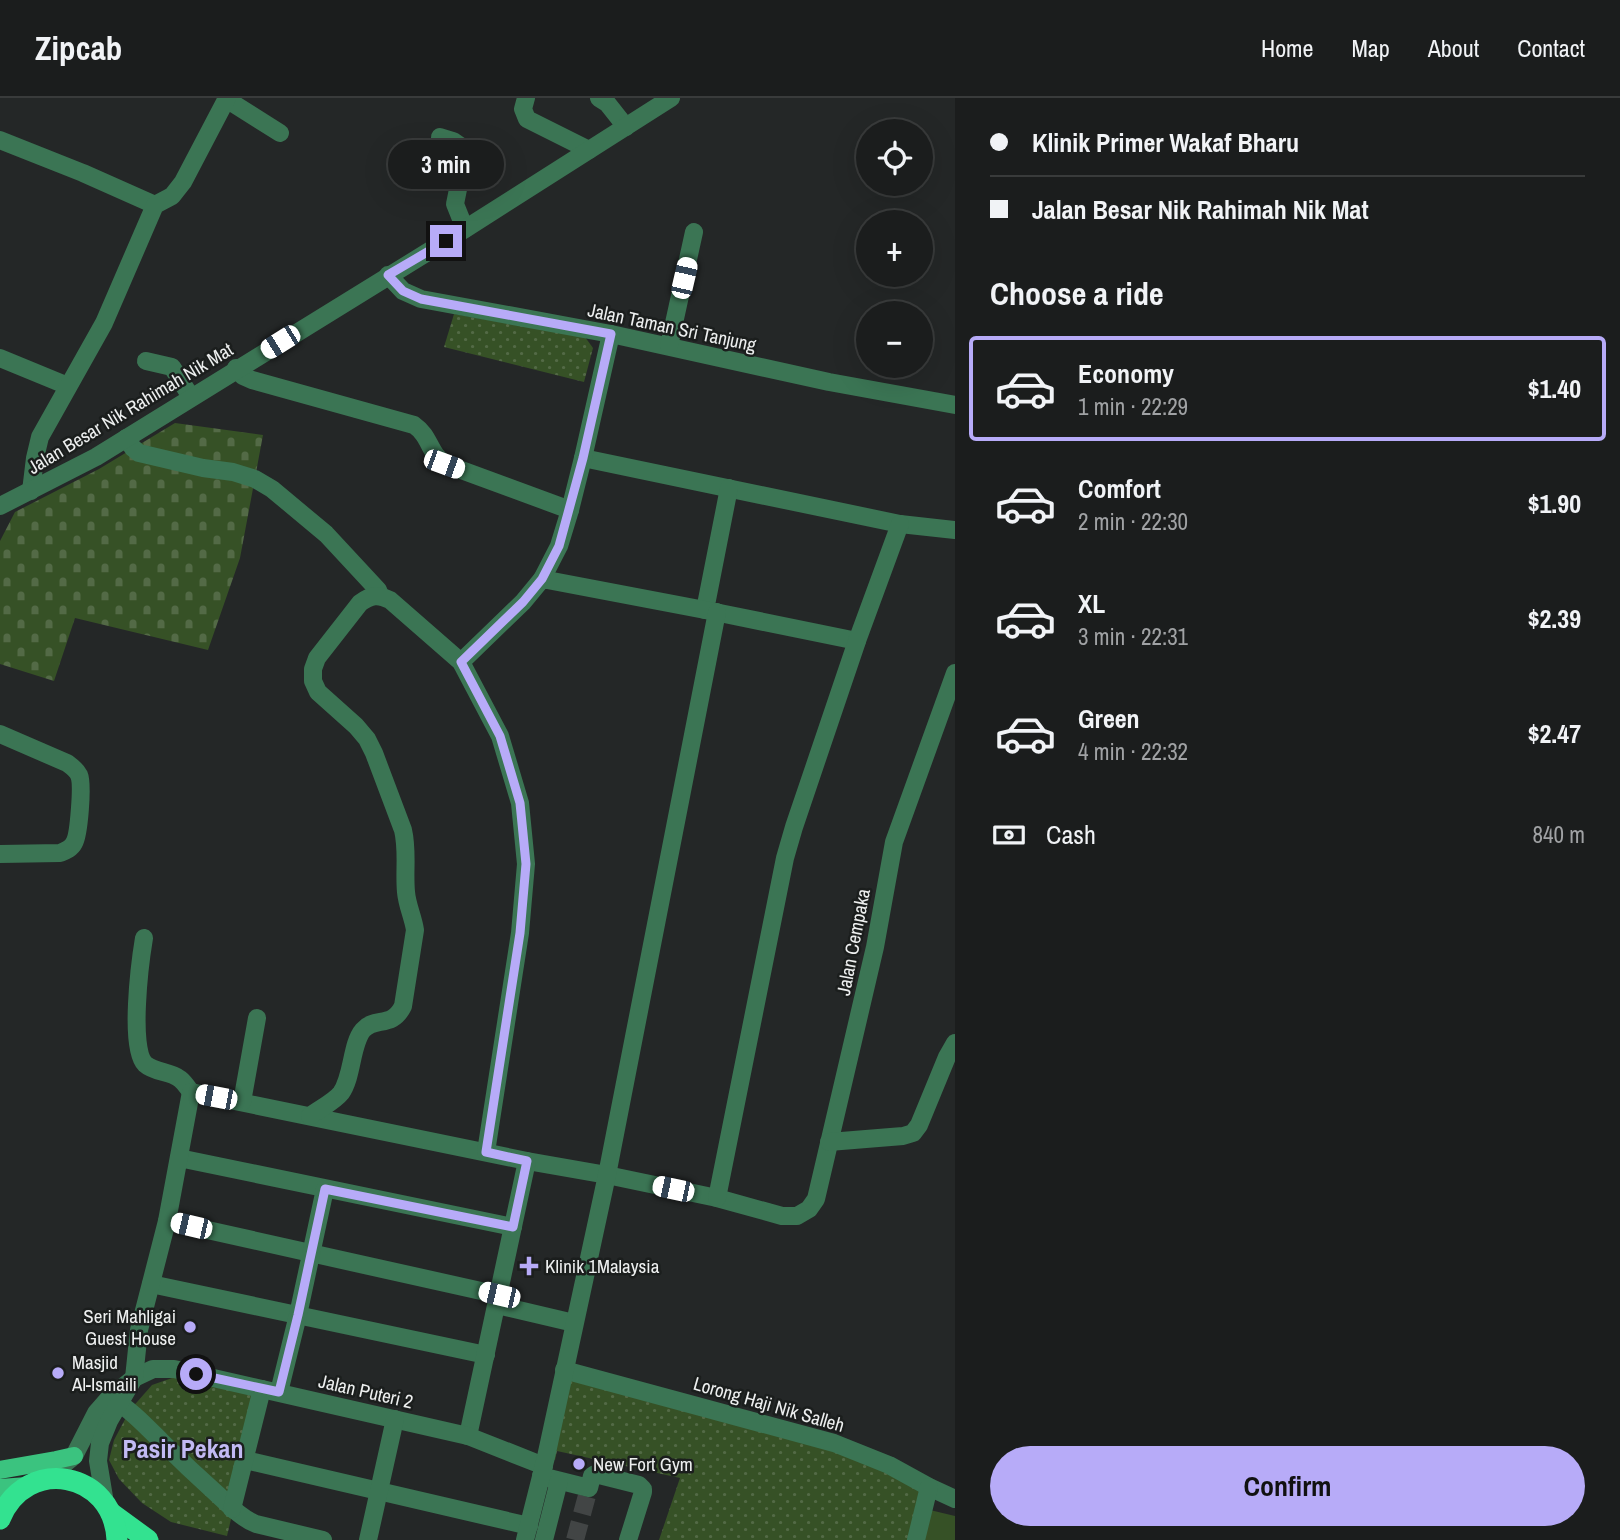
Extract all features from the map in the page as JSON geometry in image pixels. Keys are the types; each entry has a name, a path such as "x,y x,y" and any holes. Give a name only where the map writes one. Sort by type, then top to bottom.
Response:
{"highway":[{"path":"0,1519 14,1496 37,1483 73,1480 96,1493 108,1508 148,1540"},
{"path":"108,1508 115,1525 117,1540"}],"main road":[{"path":"0,1469 74,1456"},
{"path":"0,1488 37,1483"}],"street":[{"path":"526,98 523,109 527,118 589,150"},
{"path":"599,98 607,103 626,127"},
{"name":"Jalan Besar Nik Rahimah Nik Mat","path":"1,507 96,457 671,98"},
{"path":"31,491 40,437 104,323 155,205 172,196 183,182 226,99 280,134"},
{"path":"440,137 453,141 466,150 455,204 465,229"},
{"path":"0,140 155,205"},
{"path":"669,346 694,232"},
{"name":"Jalan Taman Sri Tanjung","path":"388,275 403,291 421,299 554,328 611,334 829,382 955,405"},
{"path":"461,662 523,602 542,579 559,546 583,458 611,334"},
{"path":"0,358 68,386"},
{"path":"146,361 172,367 191,397"},
{"path":"236,368 243,376 252,380 414,425 426,435 436,458 444,464 570,510"},
{"path":"126,438 139,453 233,472 272,488 326,534 380,595"},
{"path":"583,458 900,524 955,530"},
{"path":"245,1460 379,1491 527,1533 607,1175 711,611 729,488"},
{"path":"144,938 138,990 138,1053 144,1063 180,1079 191,1092 717,1198 793,827 900,524"},
{"path":"542,579 857,641"},
{"path":"310,1116 340,1095 363,1030 371,1024 399,1015 403,1006 415,930 406,890 407,855 403,830 374,754 367,738 318,692 313,681 317,658 360,603 369,596 380,595 390,600 461,662 500,736 520,803 526,864 520,933 486,1152"},
{"name":"Jalan Cempaka","path":"717,1198 782,1216 797,1216 809,1209 816,1199 875,947 894,842 954,681"},
{"path":"0,734 67,763 80,777 81,787 75,843 69,849 60,852 0,854"},
{"path":"242,1102 257,1018"},
{"path":"829,1142 913,1133 955,1043"},
{"path":"37,1483 74,1456 96,1413 115,1400 134,1378 139,1329 167,1221 191,1092"},
{"path":"179,1158 513,1227"},
{"path":"467,1436 527,1161"},
{"path":"232,1509 245,1460 298,1315 325,1189"},
{"path":"167,1221 312,1253 498,1300 574,1323"},
{"path":"151,1284 486,1355"},
{"name":"Jalan Puteri 2","path":"134,1378 153,1369 174,1369 467,1436 559,1481 589,1488 595,1474 639,1485 643,1492 628,1540"},
{"name":"Lorong Haji Nik Salleh","path":"564,1370 834,1443 889,1465 929,1488 955,1499"},
{"path":"108,1508 98,1461 100,1443 115,1400"},
{"path":"115,1400 232,1509 253,1523 323,1540"},
{"path":"368,1540 396,1419"},
{"path":"544,1540 559,1481"},
{"path":"916,1540 929,1488"}],"green space":[{"path":"454,314 585,337 593,348 584,382 444,347"},
{"path":"175,423 263,435 240,558 208,650 75,618 54,681 0,664 0,541 15,512 99,469"},
{"path":"564,1370 834,1443 929,1487 916,1540 659,1540 680,1478 557,1451 555,1460 546,1457"},
{"path":"175,1377 260,1397 227,1536 171,1522 142,1503 119,1479 109,1460 114,1440 130,1410 152,1385"},
{"path":"930,1510 955,1516 955,1540 922,1540"}],"tunnel":[{"path":"575,1540 589,1488"}],"place":[{"name":"Klinik 1Malaysia","path":"529,1266"},
{"name":"Seri Mahligai Guest House","path":"190,1327"},
{"name":"Masjid Al-Ismaili","path":"58,1373"},
{"name":"New Fort Gym","path":"579,1464"}],"district":[{"name":"Pasir Pekan","path":"183,1448"}],"route":[{"path":"196,1374 279,1392 325,1189 513,1227 527,1161 486,1152 520,933 526,864 520,803 500,736 461,662 523,602 542,579 559,546 583,458 611,334 421,299 403,291 388,275 446,241"}]}
